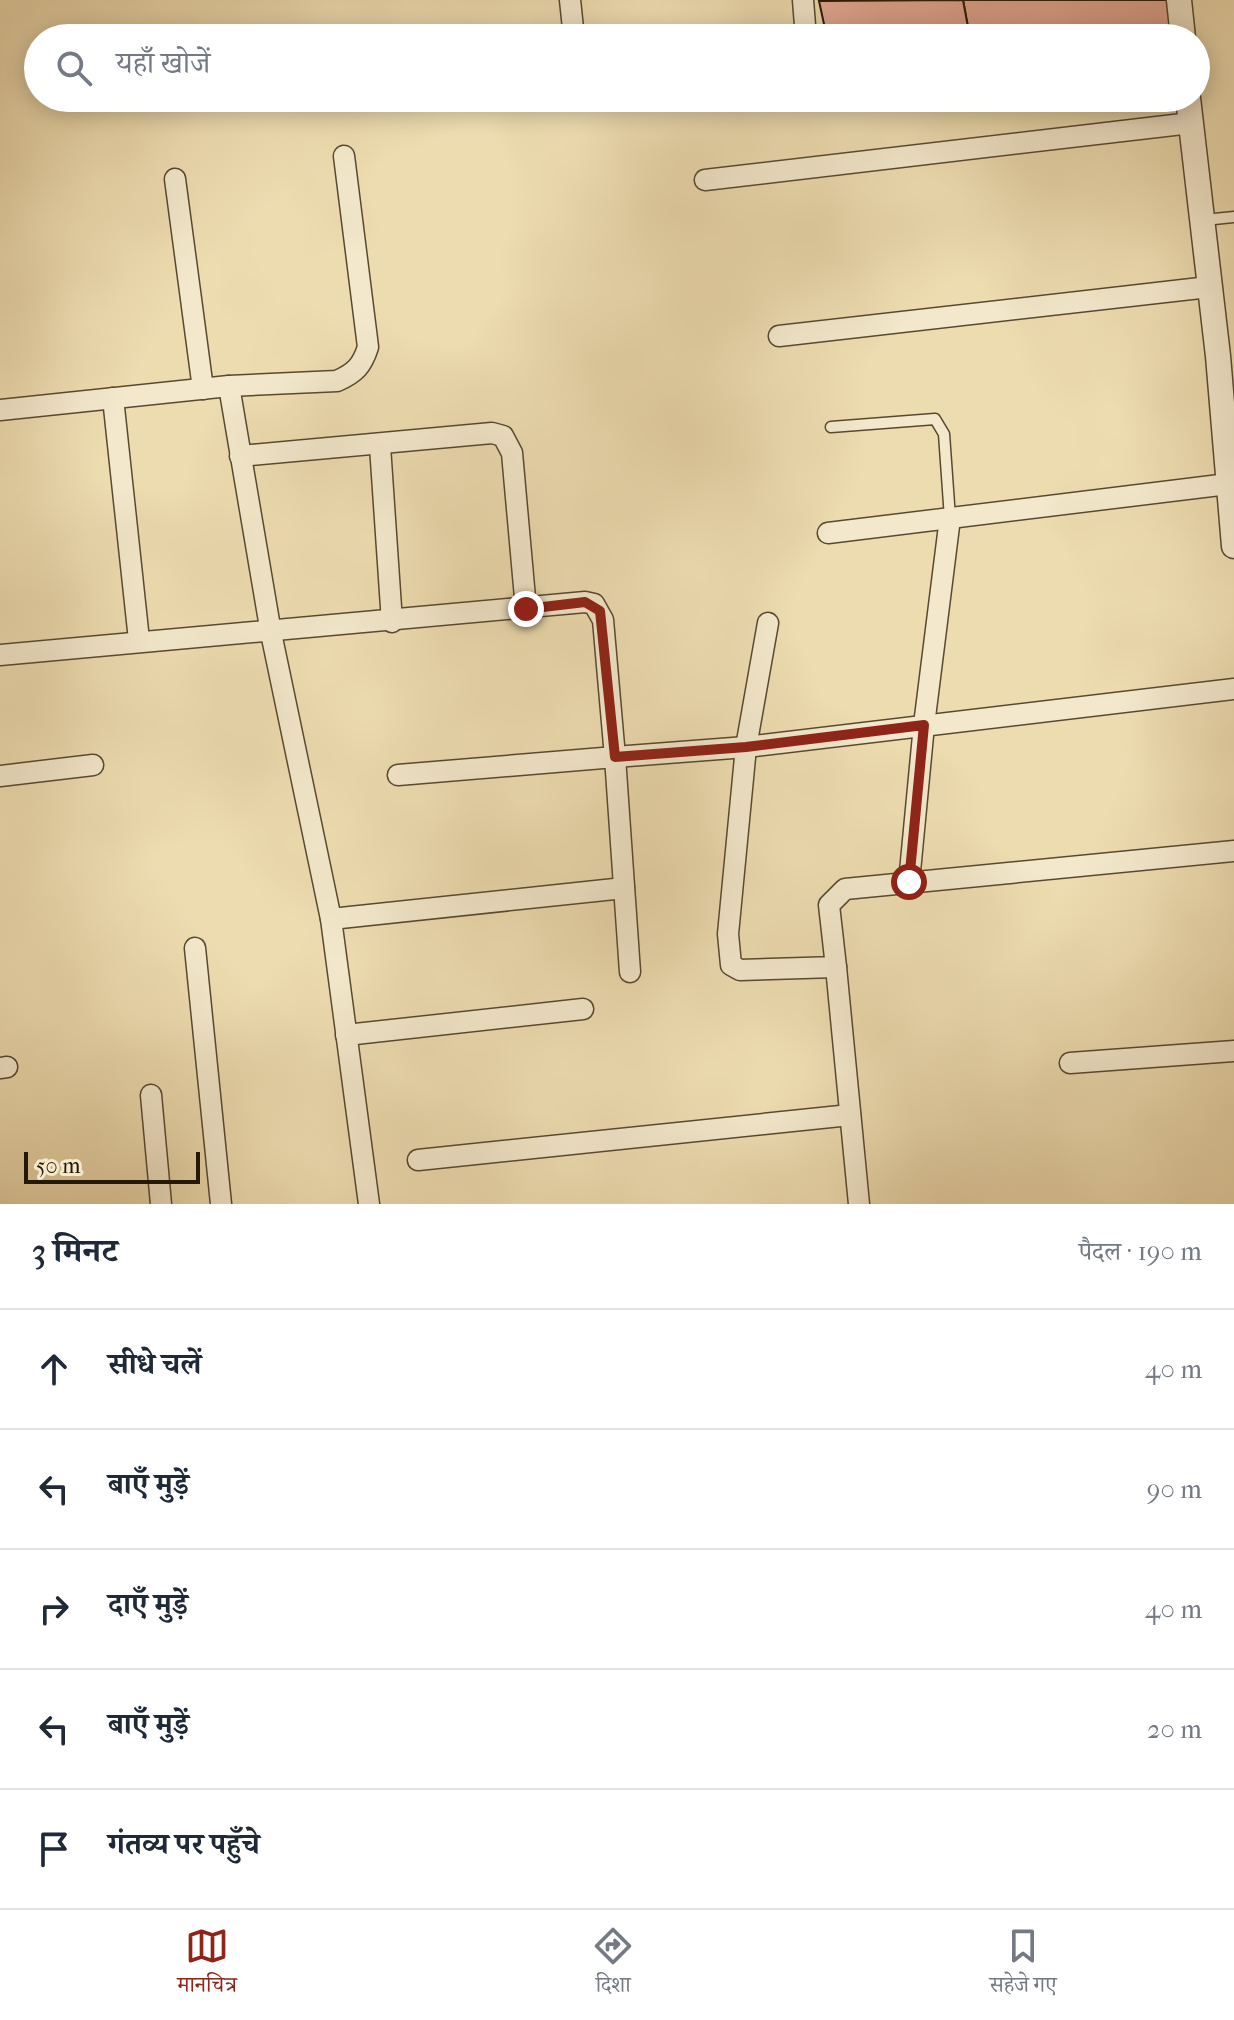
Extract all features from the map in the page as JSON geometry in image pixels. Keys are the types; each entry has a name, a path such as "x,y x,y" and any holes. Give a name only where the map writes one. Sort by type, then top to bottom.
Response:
{"street":[{"path":"570,0 573,24"},
{"path":"803,0 805,24"},
{"path":"1179,0 1182,24"},
{"path":"1190,112 1209,287 1226,355 1228,484 1234,546"},
{"path":"705,180 1191,123"},
{"path":"0,410 229,386 337,381 353,374 363,364 368,347 344,156"},
{"path":"175,179 203,389"},
{"path":"779,336 1209,287"},
{"path":"229,386 271,633 331,919 369,1204"},
{"path":"113,398 139,640"},
{"path":"240,456 380,446 492,433 503,436 512,453 526,609"},
{"path":"380,446 392,622"},
{"path":"828,533 1228,484"},
{"path":"909,882 924,725 950,518"},
{"path":"0,655 139,640 271,633 585,602 600,611 615,757 630,972"},
{"path":"768,623 746,747 728,934 731,965 740,970 836,967"},
{"path":"398,775 746,747 1234,689"},
{"path":"0,776 93,765"},
{"path":"859,1204 829,905 845,889 1234,851"},
{"path":"331,919 624,888"},
{"path":"195,948 221,1204"},
{"path":"346,1035 583,1009"},
{"path":"1070,1063 1234,1051"},
{"path":"151,1095 161,1204"},
{"path":"418,1160 850,1115"}],"lane":[{"path":"1201,220 1234,217"},
{"path":"831,427 935,419 944,434 950,518"}],"building":[{"path":"963,0 1174,0 1177,24 967,24"},
{"path":"963,0 967,24 824,24 819,1"}],"route":[{"path":"526,609 585,602 594,604 600,611 615,757 746,747 924,725 909,882"}]}
